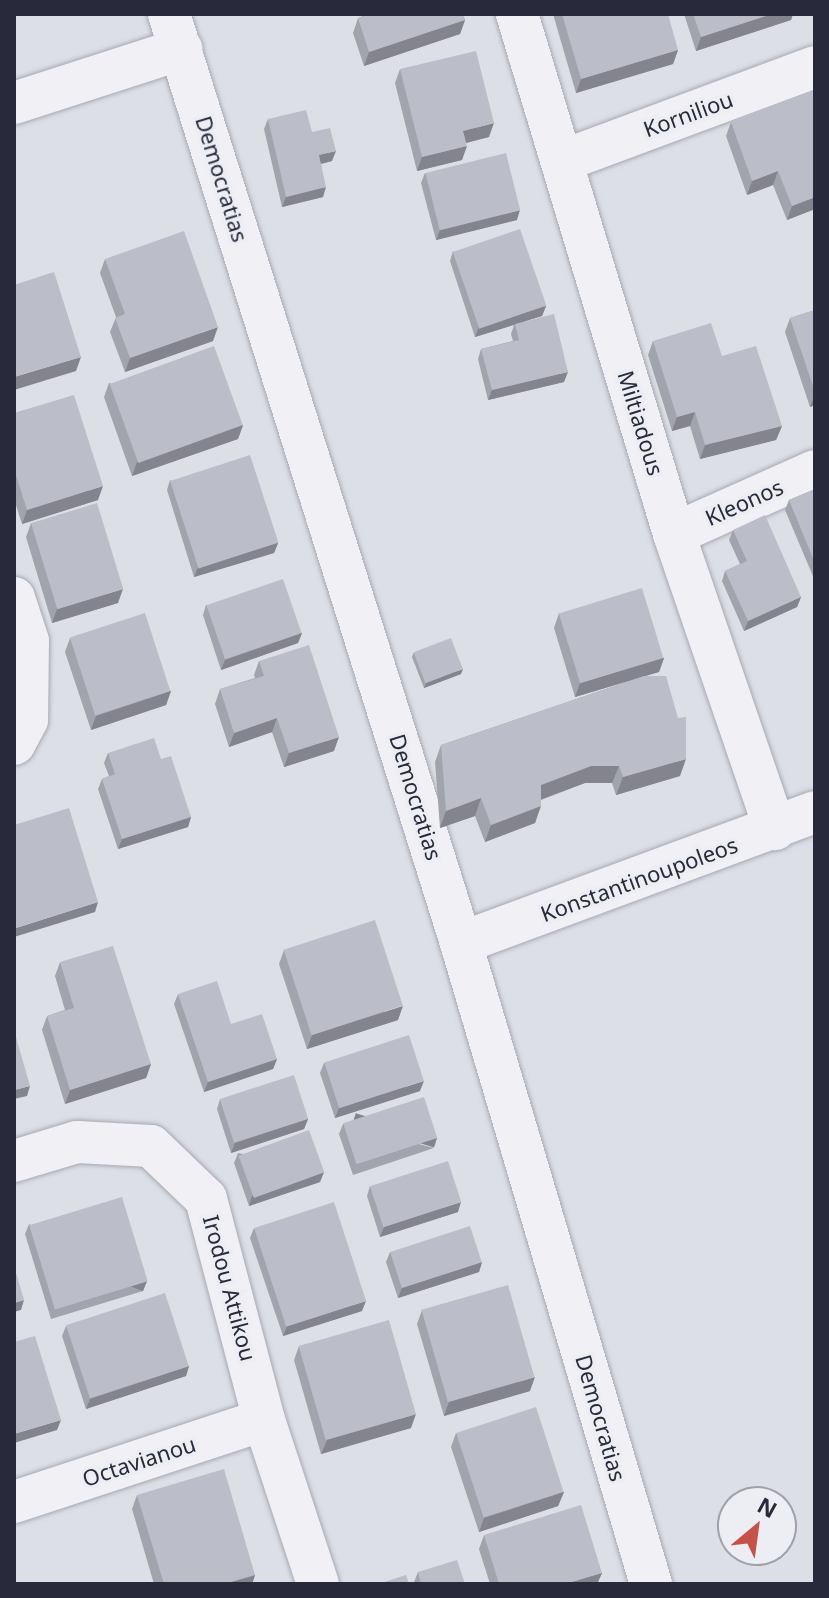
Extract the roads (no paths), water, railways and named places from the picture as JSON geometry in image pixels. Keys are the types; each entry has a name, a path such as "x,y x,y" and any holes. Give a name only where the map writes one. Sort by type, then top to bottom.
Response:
{"street":[{"name":"Miltiadous","path":"517,14 674,534 775,829"},
{"path":"14,103 175,32"},
{"name":"Democratias","path":"175,32 461,943 651,1584"},
{"name":"Korniliou","path":"562,161 815,67"},
{"name":"Kleonos","path":"674,534 815,471"},
{"path":"14,598 28,641 28,673 27,720 14,744"},
{"name":"Konstantinoupoleos","path":"461,943 815,812"},
{"name":"Irodou Attikou","path":"14,1161 77,1142 151,1146 206,1199 264,1420 318,1584"},
{"name":"Octavianou","path":"14,1502 264,1420"}]}
